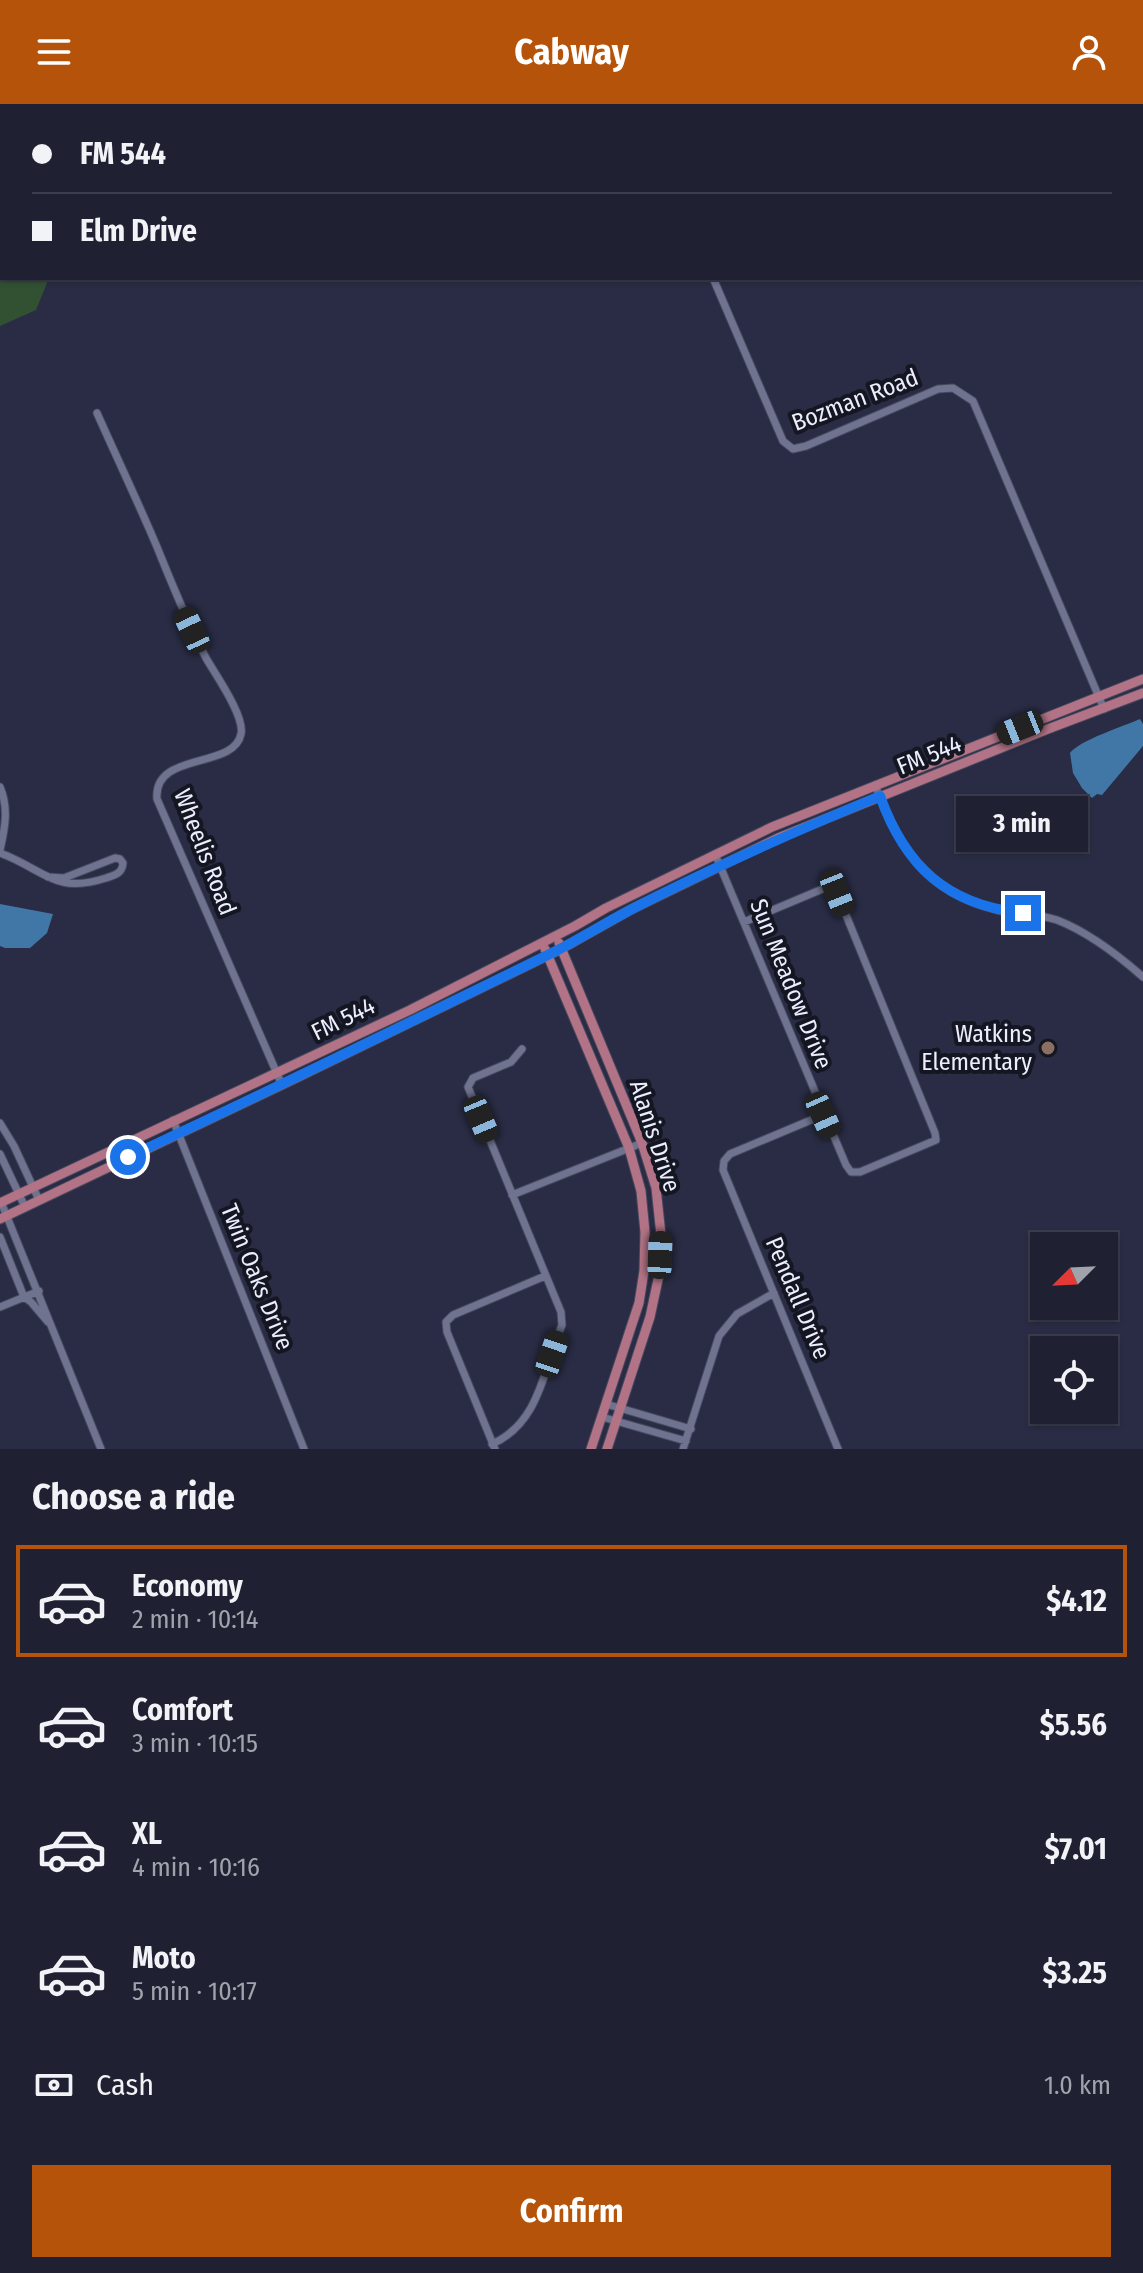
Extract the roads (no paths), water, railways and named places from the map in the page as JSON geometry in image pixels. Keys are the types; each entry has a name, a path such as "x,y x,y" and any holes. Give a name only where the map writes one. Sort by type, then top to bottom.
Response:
{"main road":[{"name":"FM 544","path":"1,1203 410,1010 606,908 772,827 1143,680"},
{"name":"FM 544","path":"4,1217 561,949 632,909 778,838 1143,693"},
{"name":"Alanis Drive","path":"555,936 642,1143 656,1188 661,1235 659,1275 650,1317 607,1449"},
{"name":"Alanis Drive","path":"542,943 629,1148 641,1191 645,1232 639,1303 591,1449"}],"street":[{"name":"Bozman Road","path":"714,280 783,441 793,449 938,389 953,388 973,401 1104,709"},
{"name":"Wheelis Road","path":"97,413 200,647 242,727 240,740 228,750 167,773 159,786 157,799 282,1085"},
{"path":"875,785 894,831 909,854 931,878 948,890 984,906 1038,915 1066,924 1105,947 1143,977"},
{"path":"0,787 6,806 6,826 0,852 48,877 66,884 85,885 120,873 123,863 115,858 64,878 48,877"},
{"name":"Sun Meadow Drive","path":"715,854 823,1115 851,1172 860,1172 936,1140 832,885 744,922"},
{"path":"522,1049 511,1062 473,1078 469,1091 561,1312 562,1325 536,1401 515,1431 494,1447 447,1332 446,1322 453,1315 545,1276"},
{"name":"Pendall Drive","path":"823,1115 730,1154 724,1161 723,1170 838,1449"},
{"name":"Twin Oaks Drive","path":"173,1120 304,1449"},
{"path":"0,1123 39,1200"},
{"path":"512,1195 642,1143"},
{"path":"0,1154 25,1207"},
{"path":"1,1203 4,1217 39,1291 101,1449"},
{"path":"0,1237 24,1297 54,1330"},
{"path":"0,1307 39,1291"},
{"path":"602,1417 685,1445 719,1336 737,1314 774,1293"},
{"path":"606,1404 691,1429"}],"water":[{"path":"1140,719 1143,724 1143,746 1102,795 1092,798 1073,773 1070,753 1092,739"},
{"path":"0,904 53,914 47,933 30,948 0,946"}],"place":[{"name":"Watkins Elementary","path":"1048,1048"}]}
